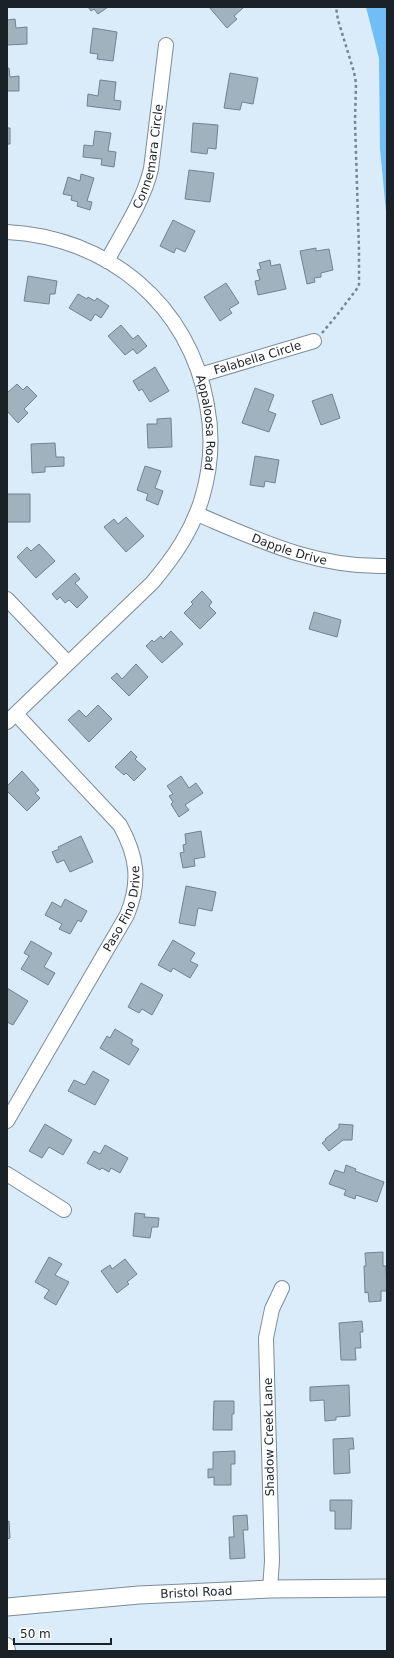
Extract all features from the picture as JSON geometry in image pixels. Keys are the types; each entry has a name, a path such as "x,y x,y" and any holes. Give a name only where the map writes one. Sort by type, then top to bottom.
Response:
{"main road":[{"name":"Bristol Road","path":"7,1607 139,1595 270,1589 387,1588"}],"street":[{"name":"Connemara Circle","path":"107,261 142,198 148,181 151,169 166,45"},
{"name":"Appaloosa Road","path":"7,232 49,238 86,250 107,261 136,280 166,312 183,336 200,375 210,419 210,454 203,496 197,514 179,549 152,583 11,718"},
{"name":"Falabella Circle","path":"200,375 314,341"},
{"name":"Dapple Drive","path":"197,514 278,548 297,554 338,563 387,566"},
{"path":"7,599 68,663"},
{"name":"Paso Fino Drive","path":"7,1121 127,915 132,903 136,878 135,860 129,841 120,825 11,718"},
{"path":"7,1174 64,1210"},
{"name":"Shadow Creek Lane","path":"270,1589 272,1561 266,1338 272,1309 282,1288"},
{"path":"7,1645 8,1651"}],"path":[{"path":"314,341 337,315 359,286 355,121 356,83 338,20 336,7"}],"water":[{"path":"366,7 387,7 387,222 380,149 379,58"}],"building":[{"path":"88,7 108,7 98,14 94,9 91,11"},
{"path":"209,7 243,8 234,16 237,19 227,28"},
{"path":"15,19 16,28 27,27 27,44 7,45 7,20"},
{"path":"93,28 117,32 113,61 97,59 98,54 90,53"},
{"path":"7,68 9,68 10,77 19,76 19,91 7,91"},
{"path":"230,73 258,78 253,104 242,102 240,110 224,108"},
{"path":"100,80 116,82 114,100 121,101 120,110 87,106 88,94 98,96"},
{"path":"193,123 218,125 216,149 208,148 207,154 191,152"},
{"path":"7,128 10,128 10,144 7,144"},
{"path":"95,131 111,133 108,151 116,152 114,167 101,165 102,159 83,157 84,145 93,146"},
{"path":"189,170 214,173 210,202 185,199"},
{"path":"81,174 94,178 87,201 92,202 90,210 77,206 78,202 71,200 72,196 63,194 68,177 80,181"},
{"path":"173,220 195,231 185,252 176,248 174,253 160,246"},
{"path":"316,248 316,251 329,249 333,270 321,273 321,277 314,278 315,282 307,284 300,251"},
{"path":"270,260 271,266 280,264 286,289 258,295 255,281 260,280 257,270 261,269 259,263"},
{"path":"28,276 57,281 55,294 50,294 49,304 24,301"},
{"path":"226,283 239,303 229,309 232,313 220,321 204,297"},
{"path":"78,294 95,301 97,298 109,306 101,318 95,314 91,321 69,308"},
{"path":"121,325 133,339 138,335 147,346 137,354 133,349 125,355 108,336"},
{"path":"155,367 169,391 150,402 142,389 139,391 133,381"},
{"path":"17,384 23,390 27,386 37,396 24,409 28,413 18,423 7,411 7,393"},
{"path":"255,388 274,395 268,411 276,414 269,432 242,423"},
{"path":"332,394 340,418 321,425 312,401"},
{"path":"171,418 172,447 148,448 147,424 157,424 157,419"},
{"path":"55,443 56,457 64,457 64,466 45,467 45,472 32,473 31,444"},
{"path":"255,456 279,460 275,483 265,481 264,487 250,485"},
{"path":"145,466 161,471 155,488 163,491 158,505 146,500 148,494 137,490"},
{"path":"7,494 30,494 30,522 7,522"},
{"path":"126,517 144,536 126,552 104,527 114,519 118,524"},
{"path":"39,544 55,561 36,578 17,557 27,547 31,551"},
{"path":"75,573 80,579 75,583 88,597 77,608 69,600 65,603 60,597 57,600 52,594"},
{"path":"202,591 212,602 209,606 216,613 200,629 184,613 193,604 191,602"},
{"path":"314,612 341,620 337,637 309,629"},
{"path":"171,631 183,644 162,663 146,646 152,640 154,642 161,636 163,639"},
{"path":"136,664 148,677 129,696 111,678 117,673 122,679"},
{"path":"98,705 112,719 89,742 68,720 79,710 86,717"},
{"path":"131,751 137,757 135,759 146,769 134,781 126,773 124,775 115,767"},
{"path":"22,771 39,790 35,793 40,798 27,811 7,791 7,786"},
{"path":"181,776 189,788 196,783 203,793 185,805 189,810 179,817 171,804 173,802 169,796 173,794 167,786"},
{"path":"201,831 205,857 194,859 195,866 183,868 180,853 184,852 183,845 186,844 185,834"},
{"path":"81,836 93,862 70,872 64,860 57,863 52,852 59,849 58,847"},
{"path":"186,886 216,892 212,911 198,908 195,926 179,923"},
{"path":"65,899 87,911 81,922 78,920 70,934 59,929 62,924 45,915 52,902 61,907"},
{"path":"173,940 195,953 190,961 198,965 190,978 173,968 171,972 158,965"},
{"path":"31,941 52,953 44,967 55,973 48,985 21,969 29,956 24,953"},
{"path":"141,983 163,995 152,1015 142,1009 139,1013 128,1007"},
{"path":"7,988 28,1001 13,1025 7,1022"},
{"path":"115,1029 133,1040 131,1044 139,1049 129,1065 100,1048 107,1036 110,1038"},
{"path":"93,1071 109,1080 95,1105 68,1091 74,1080 85,1085"},
{"path":"45,1124 72,1140 63,1155 49,1147 42,1158 29,1151"},
{"path":"339,1124 353,1125 352,1140 343,1140 329,1151 322,1143 339,1128"},
{"path":"105,1145 128,1158 120,1173 111,1168 109,1172 102,1168 100,1170 87,1163 94,1151 100,1154"},
{"path":"346,1165 356,1169 355,1171 384,1182 377,1202 356,1195 355,1199 344,1195 346,1190 329,1184 335,1170 344,1173"},
{"path":"135,1213 145,1214 144,1217 159,1218 158,1227 152,1227 150,1238 133,1236"},
{"path":"383,1252 383,1266 386,1266 387,1291 381,1291 381,1301 369,1302 368,1292 365,1293 365,1253"},
{"path":"49,1257 62,1264 55,1275 69,1282 56,1305 44,1298 49,1290 35,1282"},
{"path":"125,1259 137,1274 127,1282 129,1284 117,1293 101,1271 110,1265 112,1269"},
{"path":"362,1321 363,1332 360,1332 361,1348 355,1348 356,1360 341,1360 339,1323"},
{"path":"349,1385 350,1416 336,1417 336,1420 325,1421 324,1400 310,1401 310,1387"},
{"path":"214,1401 234,1401 232,1430 213,1430"},
{"path":"353,1438 354,1449 349,1449 350,1473 334,1474 333,1439"},
{"path":"235,1451 235,1464 231,1464 231,1485 214,1485 214,1477 208,1478 208,1469 213,1469 213,1452"},
{"path":"330,1500 352,1500 351,1529 335,1529 335,1511 330,1511"},
{"path":"247,1515 248,1530 243,1530 245,1558 230,1559 229,1537 234,1537 233,1516"},
{"path":"9,1521 10,1538 7,1539 7,1522"}]}
